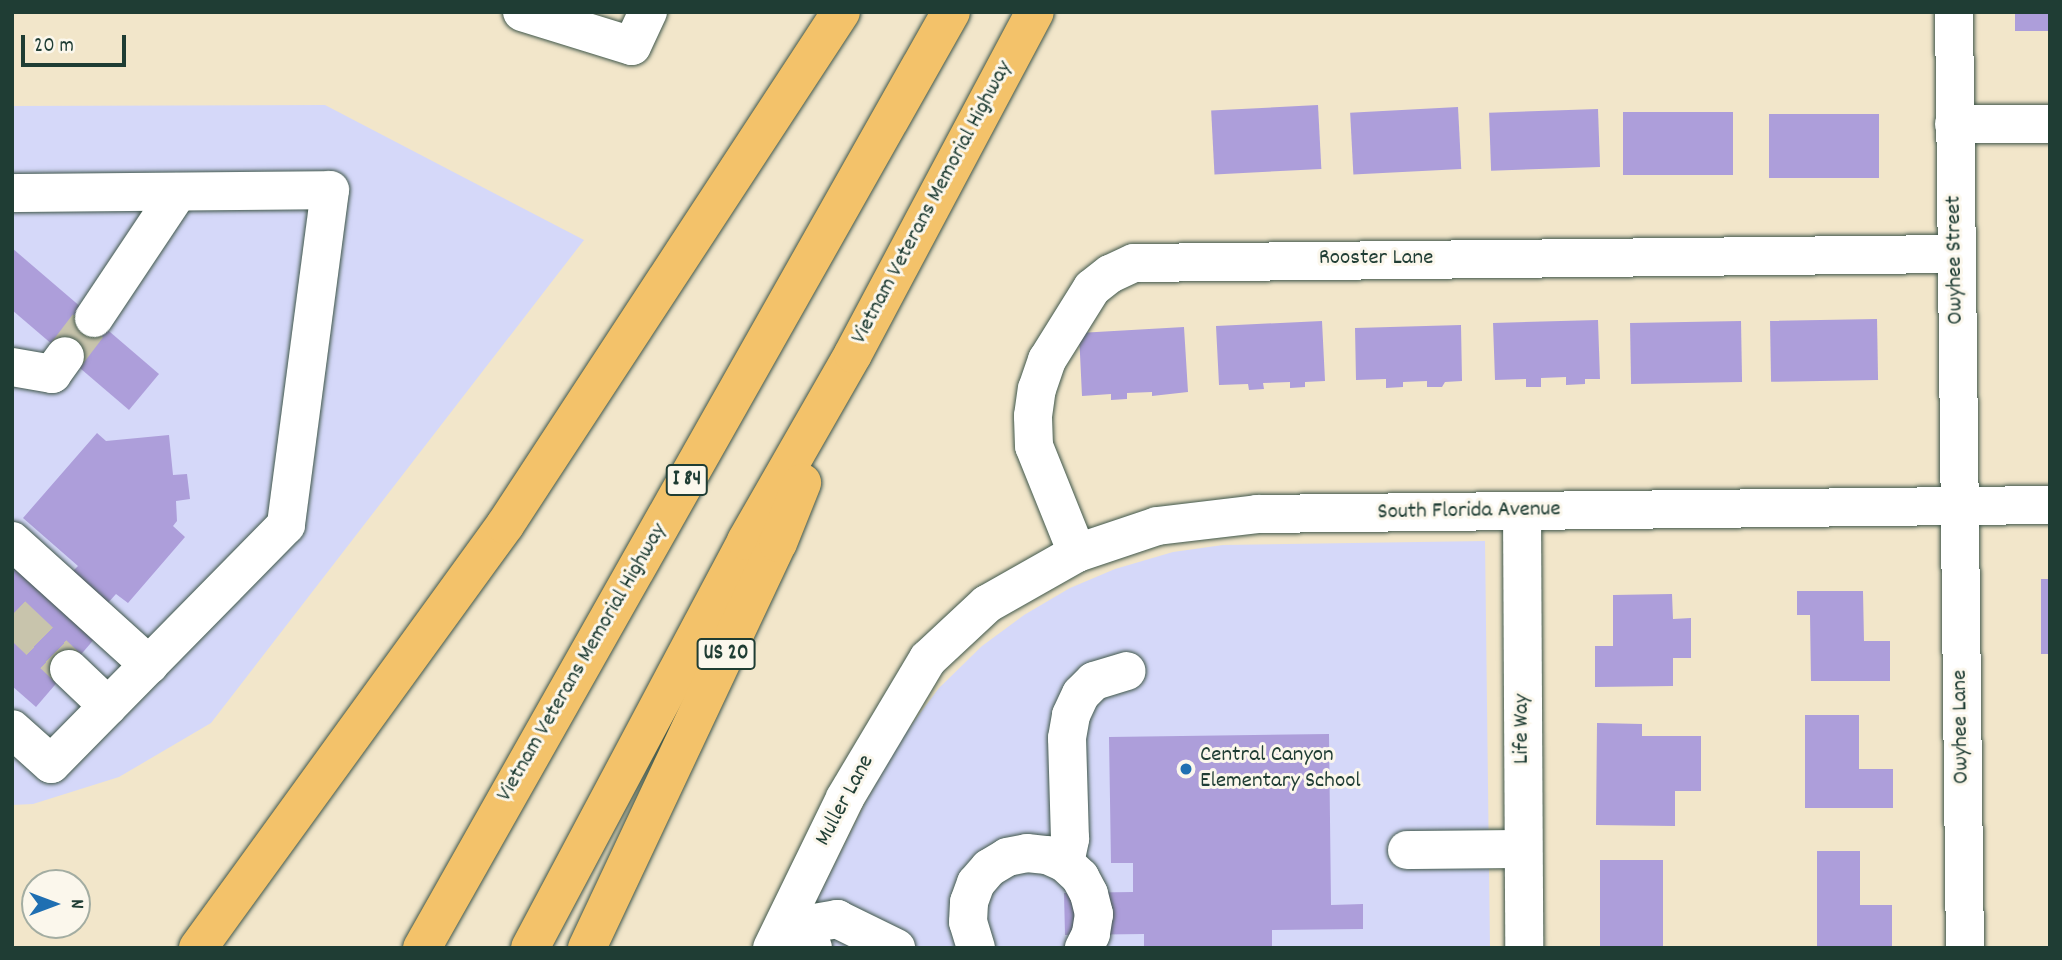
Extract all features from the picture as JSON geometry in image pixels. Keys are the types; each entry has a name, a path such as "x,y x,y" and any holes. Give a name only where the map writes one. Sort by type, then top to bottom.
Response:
{"highway":[{"path":"198,948 505,525 841,12"},
{"name":"Vietnam Veterans Memorial Highway","path":"422,948 951,12"},
{"name":"Vietnam Veterans Memorial Highway","path":"530,948 746,541 853,354 1035,12"},
{"name":"US 20","path":"587,948 778,543 853,354"}],"street":[{"path":"522,12 632,46 648,12"},
{"name":"Owyhee Street","path":"1954,12 1959,507"},
{"path":"1954,124 2050,124"},
{"path":"12,192 330,190 286,525 51,764 12,729"},
{"path":"94,318 178,191"},
{"name":"Rooster Lane","path":"1077,553 1034,446 1033,416 1037,389 1047,360 1092,288 1110,274 1134,263 1955,254"},
{"path":"12,367 52,374 65,356"},
{"name":"South Florida Avenue","path":"928,659 987,604 1077,553 1157,526 1257,514 2050,505"},
{"name":"Owyhee Lane","path":"1959,507 1965,948"},
{"name":"Life Way","path":"1522,511 1524,948"},
{"path":"12,541 149,665"},
{"name":"Muller Lane","path":"794,934 845,798 928,659"},
{"path":"69,669 108,706"},
{"path":"1065,863 1070,839 1067,738 1071,715 1081,694 1094,681 1126,671"},
{"path":"1407,850 1523,849"},
{"path":"976,948 968,922 969,902 976,883 989,868 1007,857 1027,853 1047,855 1065,863 1080,877 1089,894 1094,914 1091,934 1084,948"},
{"path":"794,934 836,919 895,948"}],"shaded area":[{"path":"325,105 584,240 211,723 119,777 33,804 12,805 12,106"},
{"name":"Central Canyon Elementary School","path":"1485,541 1490,948 793,948 866,801 903,736 939,688 982,646 1024,615 1070,588 1115,569 1173,552 1223,545"}],"building":[{"path":"2015,12 2050,12 2050,31 2015,31"},
{"path":"1318,105 1321,169 1214,175 1211,111"},
{"path":"1458,107 1461,169 1353,175 1350,113"},
{"path":"1598,109 1600,167 1491,171 1489,113"},
{"path":"1623,112 1733,112 1733,175 1623,175"},
{"path":"1769,114 1879,114 1879,178 1769,178"},
{"path":"12,248 159,374 129,410 12,310"},
{"path":"1877,319 1878,380 1771,382 1770,321"},
{"path":"1598,320 1600,379 1585,379 1585,384 1566,385 1566,377 1541,378 1541,387 1526,387 1526,379 1495,380 1493,323"},
{"path":"1322,321 1325,381 1305,382 1305,387 1290,388 1290,382 1263,383 1264,389 1249,390 1248,384 1219,385 1216,326"},
{"path":"1741,321 1742,382 1631,384 1630,323"},
{"path":"1461,325 1462,381 1445,382 1442,387 1427,387 1427,381 1403,382 1403,387 1386,388 1386,379 1356,380 1355,328"},
{"path":"1184,327 1188,392 1152,396 1152,392 1127,393 1127,399 1111,400 1111,394 1082,396 1079,333"},
{"path":"97,433 106,441 169,435 173,475 187,474 190,499 176,501 177,521 173,526 185,537 128,603 116,594 106,605 70,574 78,566 23,518"},
{"path":"12,552 102,630 36,707 12,686"},
{"path":"2041,579 2050,579 2050,654 2041,654"},
{"path":"1797,591 1863,591 1864,641 1890,641 1890,681 1811,681 1810,615 1797,615"},
{"path":"1672,594 1673,619 1691,618 1691,658 1673,658 1673,686 1595,687 1595,646 1613,646 1613,595"},
{"path":"1805,715 1859,715 1859,769 1893,769 1893,808 1805,808"},
{"path":"1597,723 1642,724 1642,736 1701,736 1701,791 1675,791 1675,826 1596,825"},
{"path":"1329,734 1331,905 1363,904 1363,929 1272,930 1272,948 1144,948 1144,934 1065,935 1064,893 1133,892 1133,863 1111,863 1109,737"},
{"path":"1817,851 1860,851 1860,905 1892,905 1892,948 1817,948"},
{"path":"1600,860 1663,860 1663,948 1600,948"}],"tunnel":[{"path":"65,356 94,318"},
{"path":"12,615 69,669"}],"place":[{"name":"Central Canyon Elementary School","path":"1186,769"}]}
